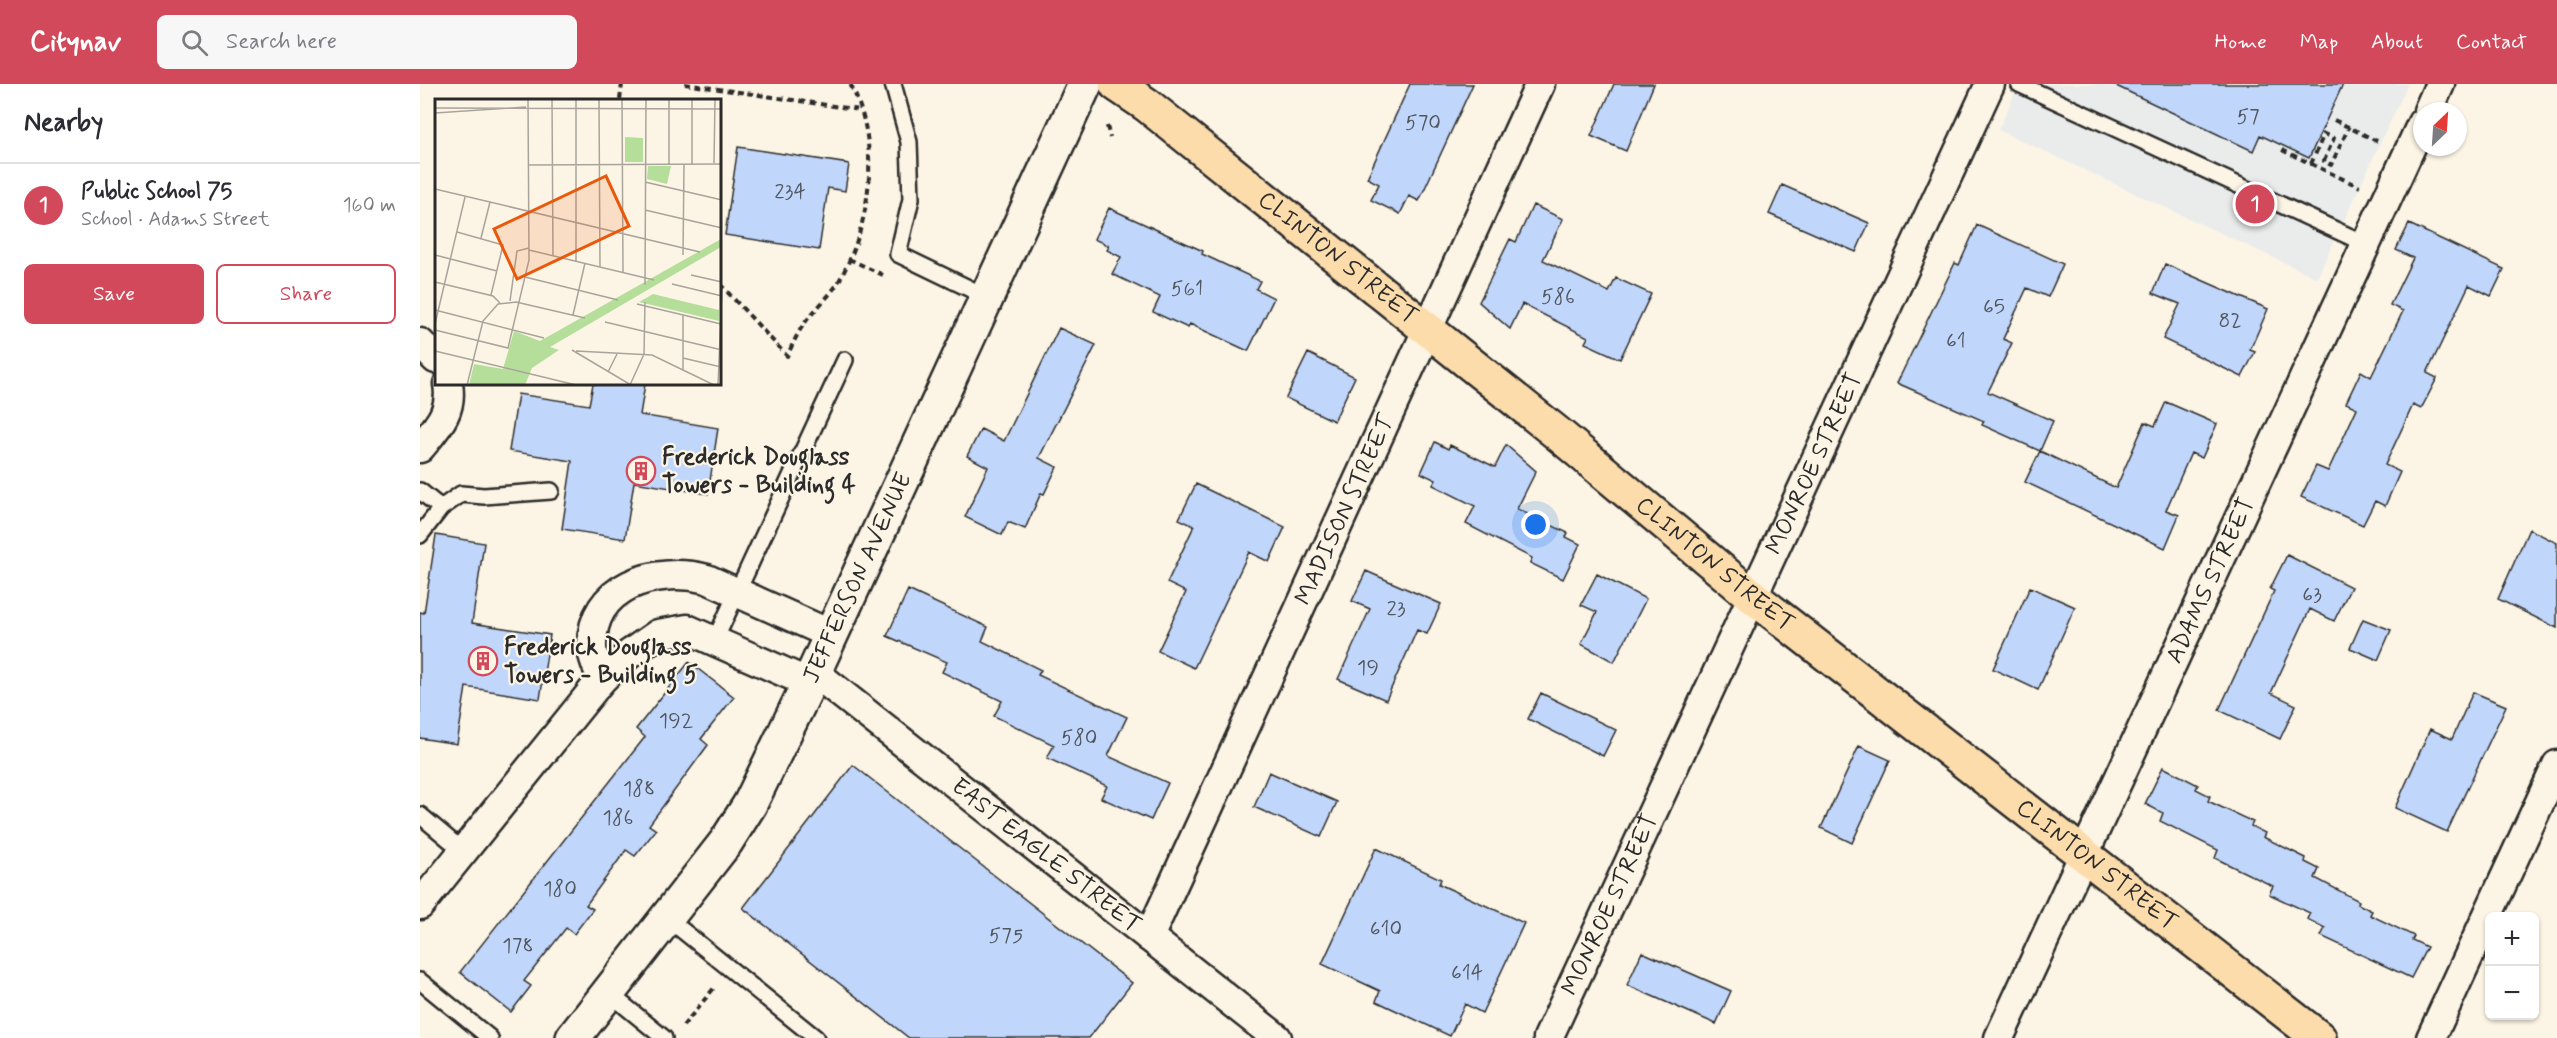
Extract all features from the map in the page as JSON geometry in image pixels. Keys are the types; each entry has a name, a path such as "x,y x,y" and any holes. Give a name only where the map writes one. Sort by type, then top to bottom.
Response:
{"main road":[{"name":"CLINTON STREET","path":"1116,84 1147,105 1428,329 1752,596 2319,1038"}],"street":[{"name":"JEFFERSON AVENUE","path":"573,1038 738,825 811,678 1084,84"},
{"name":"MADISON STREET","path":"1149,937 1540,84"},
{"name":"MONROE STREET","path":"1548,1038 1990,84"},
{"path":"2432,102 2440,84"},
{"name":"ADAMS STREET","path":"1999,1038 2413,143"},
{"path":"420,343 435,358"},
{"path":"420,448 441,422 449,392"},
{"path":"602,679 592,650 594,630 605,605 629,584 660,575 690,575 737,592 830,634"},
{"name":"EAST EAGLE STREET","path":"420,905 602,679 628,655 658,634 687,629 811,678 1277,1038"},
{"path":"2431,1038 2557,765"}],"lane":[{"path":"893,84 909,142 911,187 911,199 898,254 987,297"},
{"path":"2019,84 2366,244"},
{"path":"715,640 845,360"},
{"path":"420,491 441,508"},
{"path":"420,535 441,508 461,494 484,496 550,491"},
{"path":"420,815 463,851"},
{"path":"667,918 816,1038"},
{"path":"420,981 490,1038"},
{"path":"609,993 664,1038"}],"path":[{"path":"620,99 622,84"},
{"path":"684,84 860,110"},
{"path":"722,286 787,356 800,329 839,281 859,233 870,186 860,110 850,84"},
{"path":"2334,120 2362,134"},
{"path":"1107,126 1110,138"},
{"path":"2311,164 2324,134 2334,138 2324,161 2331,165 2349,128"},
{"path":"2282,150 2387,199"},
{"path":"684,1025 718,983"}],"shaded area":[{"path":"2019,84 2408,84 2317,278 1998,130"}],"building":[{"path":"1410,84 1473,84 1419,201 1409,196 1400,214 1371,200 1379,184 1367,178"},
{"path":"1614,84 1654,84 1626,151 1591,136"},
{"path":"2112,84 2343,84 2309,158 2260,135 2253,151"},
{"path":"738,147 849,164 845,191 828,188 819,250 725,235"},
{"path":"1782,185 1869,223 1856,252 1769,214"},
{"path":"1533,205 1563,219 1543,260 1609,292 1616,278 1651,294 1620,359 1585,343 1588,337 1522,304 1510,329 1479,302 1510,239 1516,242"},
{"path":"1109,208 1203,251 1202,254 1260,281 1256,289 1274,298 1248,351 1190,324 1188,328 1153,312 1160,297 1112,274 1121,257 1107,250 1109,246 1094,239"},
{"path":"2409,224 2504,269 2491,296 2469,285 2427,373 2437,378 2421,409 2413,405 2385,465 2400,472 2385,506 2375,501 2363,525 2301,497 2316,466 2328,471 2357,408 2346,403 2361,371 2371,377 2403,311 2390,305 2413,258 2396,250"},
{"path":"1977,225 2063,264 2048,297 2027,288 2003,339 2012,343 1988,392 2053,421 2040,451 1982,425 1984,421 1897,383 1955,263 1959,265"},
{"path":"2165,264 2268,309 2250,350 2255,352 2242,377 2163,339 2180,304 2153,293"},
{"path":"1059,328 1096,345 1039,458 1057,467 1044,494 1041,493 1025,529 1008,522 1002,535 965,517 988,467 967,456 981,429 1004,441"},
{"path":"1308,353 1355,377 1334,421 1286,398"},
{"name":"Frederick Douglass Towers - Building 4","path":"593,386 645,386 640,415 718,428 708,494 634,482 625,539 562,529 572,461 509,451 518,394 589,405"},
{"path":"2166,402 2217,424 2202,458 2191,453 2166,510 2179,515 2165,548 2025,482 2040,451 2116,488 2145,422 2155,426"},
{"path":"1435,442 1448,449 1450,445 1495,467 1506,445 1536,471 1517,509 1568,533 1566,537 1580,544 1563,579 1530,563 1532,558 1466,524 1475,506 1433,485 1436,480 1421,473"},
{"path":"1196,484 1285,527 1269,562 1249,552 1194,668 1158,651 1186,592 1167,583 1194,526 1179,519"},
{"path":"2529,529 2557,543 2557,628 2498,599"},
{"name":"Frederick Douglass Towers - Building 5","path":"436,535 484,543 472,623 550,635 540,699 466,687 457,744 420,738 420,612 424,613"},
{"path":"2287,555 2351,587 2334,621 2310,609 2271,693 2296,705 2280,739 2219,710 2274,591 2270,589"},
{"path":"1366,571 1441,604 1427,634 1417,630 1386,700 1338,679 1370,609 1352,601"},
{"path":"1597,574 1646,599 1614,662 1581,644 1597,612 1581,605"},
{"path":"2030,587 2075,607 2038,690 1993,669"},
{"path":"908,590 988,627 982,641 1041,670 1038,675 1127,717 1108,756 1168,783 1151,820 1101,798 1107,786 1047,758 1054,745 994,716 1002,701 942,672 947,662 887,636"},
{"path":"2363,619 2391,630 2378,660 2350,648"},
{"path":"689,662 734,697 701,739 708,745 649,825 656,830 635,856 626,850 586,905 593,909 574,934 566,928 524,981 531,986 511,1012 460,972 645,737 636,729"},
{"path":"2473,692 2506,706 2447,832 2395,808 2430,729 2452,739"},
{"path":"1541,693 1616,730 1603,756 1528,719"},
{"path":"1859,746 1890,760 1852,843 1821,828"},
{"path":"853,765 1132,983 1089,1038 909,1038 743,908"},
{"path":"2163,767 2198,785 2196,789 2210,796 2208,801 2253,822 2251,826 2265,833 2263,837 2306,858 2305,862 2319,869 2315,878 2359,901 2358,904 2372,911 2370,915 2414,936 2412,940 2427,947 2411,978 2321,936 2325,928 2307,919 2310,913 2269,894 2273,886 2215,858 2218,850 2160,821 2163,813 2145,804"},
{"path":"1269,772 1337,802 1321,837 1254,807"},
{"path":"1376,848 1441,879 1439,884 1524,923 1482,1013 1465,1004 1450,1036 1376,1001 1380,991 1322,964"},
{"path":"1642,952 1731,991 1716,1024 1627,985"}],"place":[{"name":"Public School 75","path":"2255,204"},
{"name":"Frederick Douglass Towers - Building 4","path":"641,471"},
{"name":"Frederick Douglass Towers - Building 5","path":"483,661"}]}
